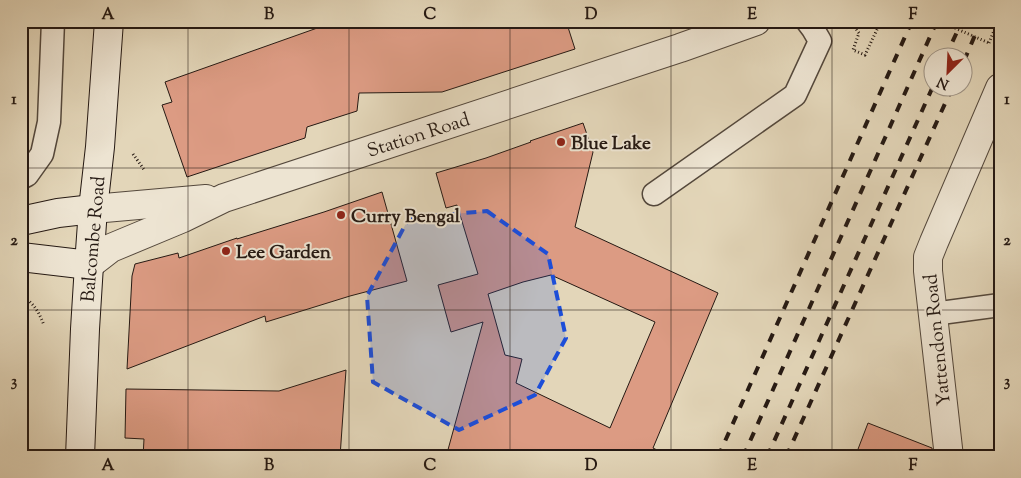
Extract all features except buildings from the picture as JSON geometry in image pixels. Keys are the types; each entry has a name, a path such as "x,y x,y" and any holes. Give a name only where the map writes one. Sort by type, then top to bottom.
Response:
{"street":[{"name":"Balcombe Road","path":"80,457 89,265 109,21"},
{"name":"Station Road","path":"89,265 111,248 183,218 224,198 680,48 756,21"},
{"name":"Yattendon Road","path":"949,457 928,272 928,257 1000,88"},
{"path":"21,221 58,213 93,209 224,198"},
{"path":"21,257 89,265"}],"lane":[{"path":"21,178 27,175 42,154 49,122 53,21"},
{"path":"654,194 795,95 820,41 807,21"},
{"path":"933,314 1000,305"}],"path":[{"path":"850,21 859,33 853,50 866,55 881,21"},
{"path":"940,21 989,43 998,21"},
{"path":"132,151 149,178"},
{"path":"21,296 28,299 38,311 44,325"}],"highlighted area":[{"path":"487,211 548,254 566,338 535,395 459,430 373,382 367,296 409,218"}],"railway":[{"path":"718,457 912,21"},
{"path":"743,457 937,21"},
{"path":"950,48 962,21"},
{"path":"970,48 981,21"},
{"path":"767,457 928,98"},
{"path":"786,457 948,98"}],"place":[{"name":"Blue Lake","path":"561,142"},
{"name":"Curry Bengal","path":"341,215"},
{"name":"Lee Garden","path":"226,251"}]}
